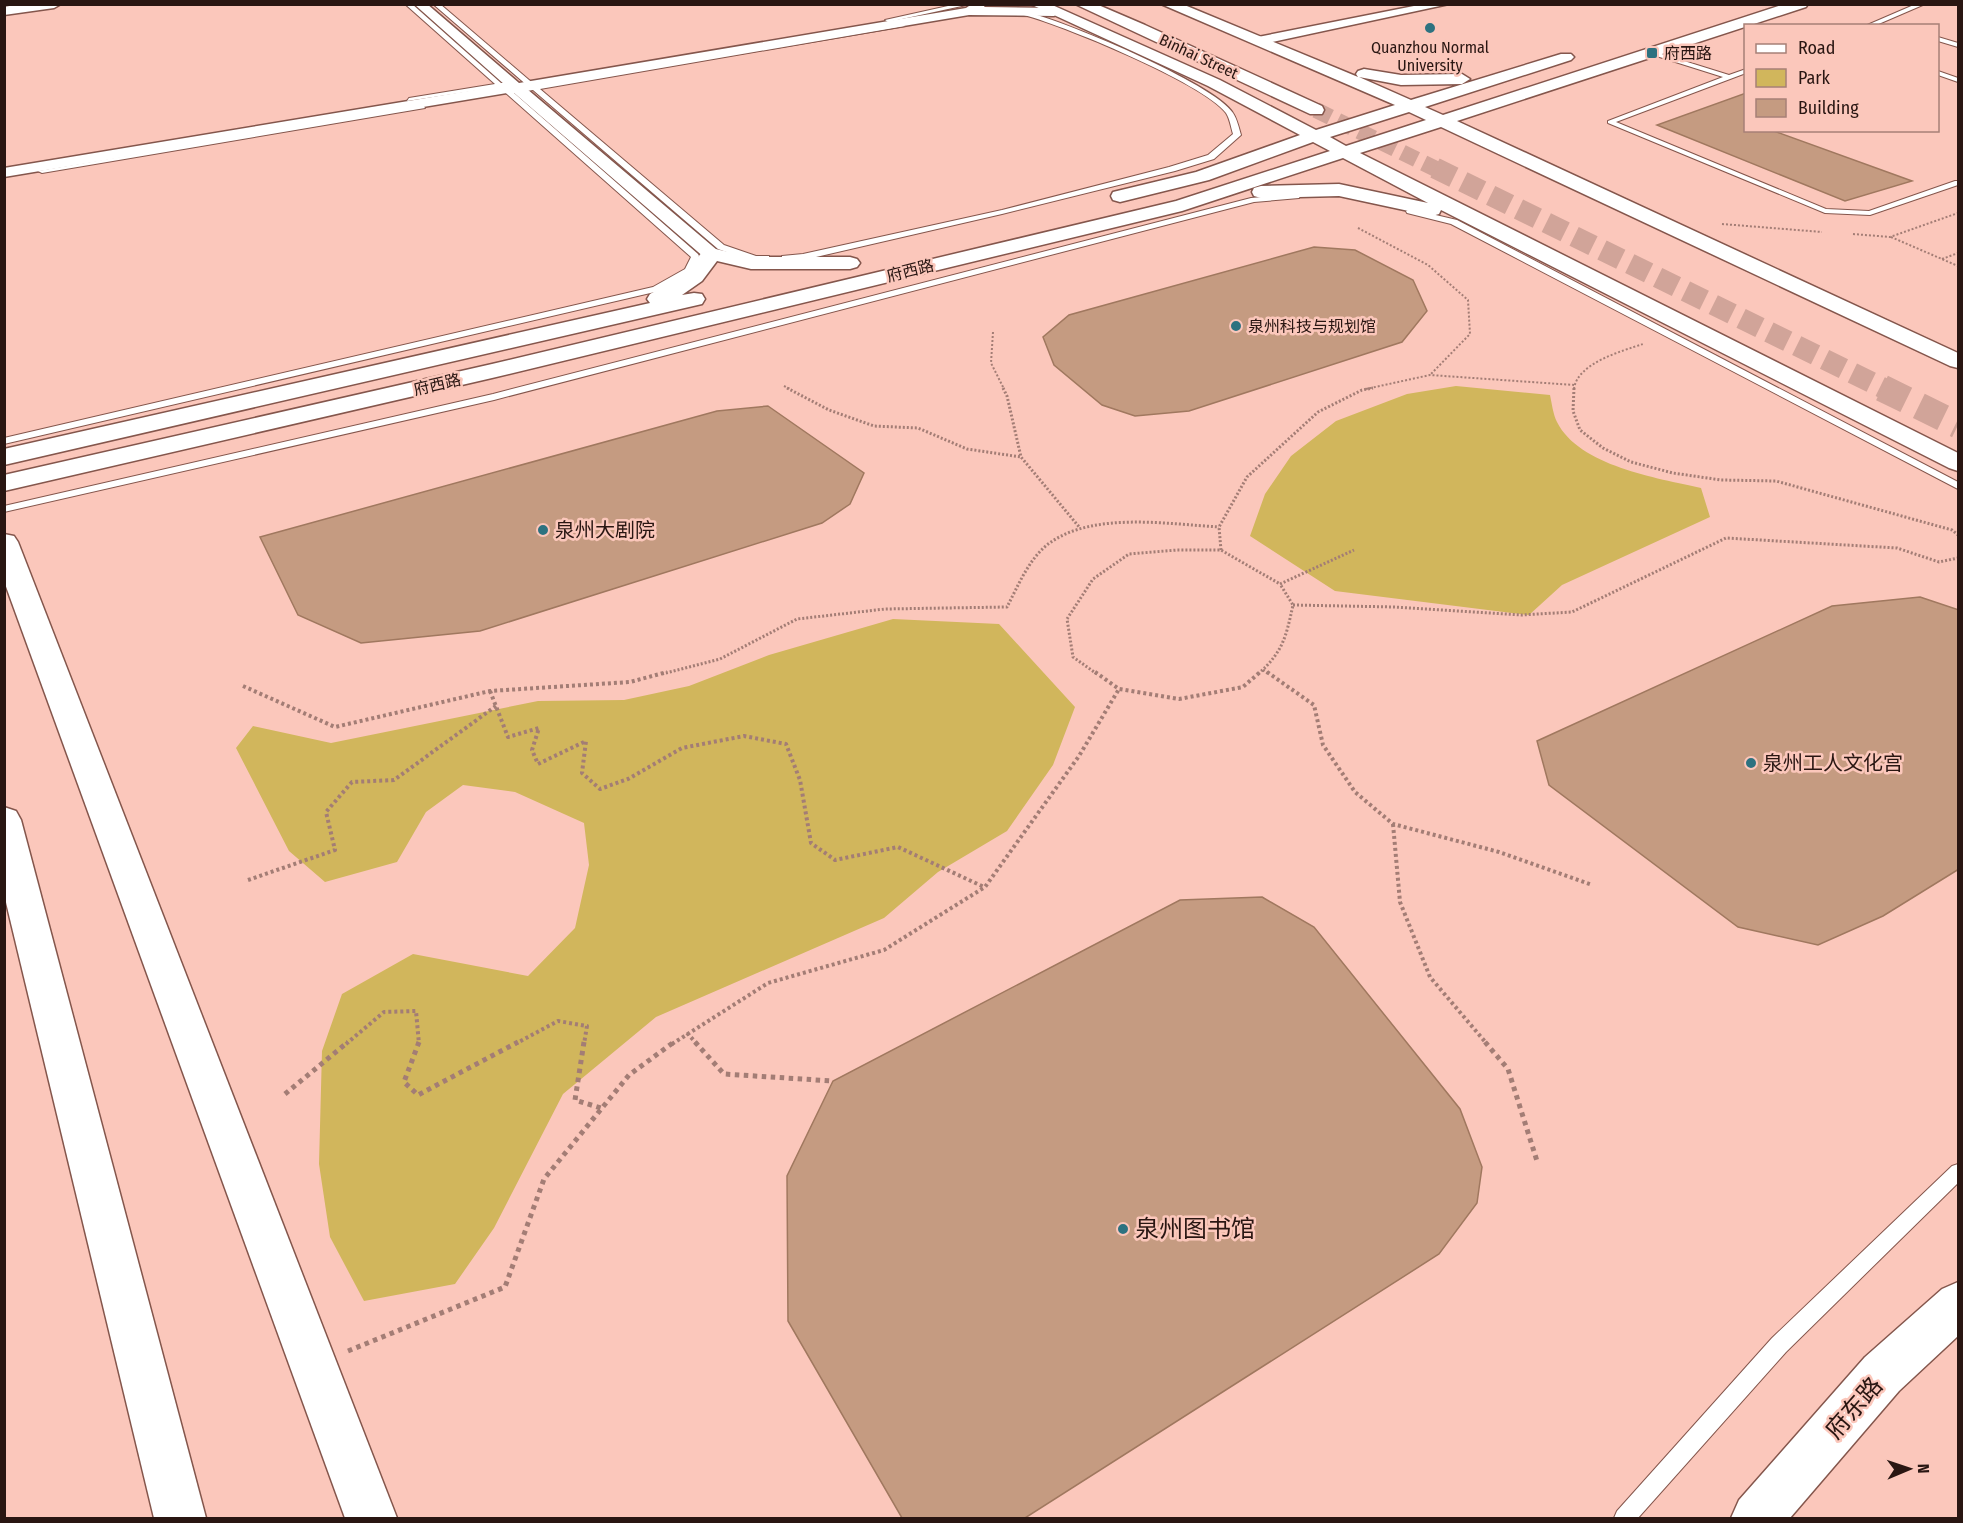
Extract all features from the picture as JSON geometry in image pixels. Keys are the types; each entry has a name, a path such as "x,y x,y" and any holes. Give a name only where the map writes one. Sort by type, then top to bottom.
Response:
{"street":[{"path":"4,11 54,4"},
{"path":"419,4 711,254 751,263 850,263"},
{"name":"Binhai Street","path":"1082,4 1140,28 1316,110"},
{"name":"Binhai Street","path":"1121,4 1169,24 1331,101"},
{"path":"1168,4 1301,58 1410,106 1959,361"},
{"path":"1258,40 1444,4"},
{"name":"府西路","path":"4,483 492,371 1182,205 1801,4"},
{"path":"4,173 517,87 973,7 1027,10 1045,8 1214,83 1474,219 1959,463"},
{"name":"府西路","path":"772,281 1202,176 1315,136 1581,52 1458,79 1401,80 1351,73 1301,58"},
{"path":"1202,176 1236,152 1250,136 1250,115 1214,83"},
{"path":"1514,98 1500,113 1495,125 1517,157"},
{"path":"1182,205 1250,192 1339,190 1474,219"},
{"path":"627,314 677,290 700,272 711,254"},
{"name":"府西路","path":"4,457 716,294"},
{"path":"4,542 371,1518"},
{"path":"4,820 180,1518"},
{"name":"府东路","path":"1757,1518 1882,1374 1959,1305"}],"lane":[{"path":"37,163 517,87 978,13 1022,13 1039,16 1135,58 1204,92 1229,112 1237,135 1211,157 1160,172 1002,212 803,257 755,258 721,247 517,87 408,4"},
{"path":"4,441 656,289 689,270 695,256 517,87 436,4"},
{"path":"1872,24 1922,4"},
{"path":"1877,21 1885,24"},
{"path":"1939,39 1959,45"},
{"path":"1652,53 1728,77"},
{"path":"1744,72 1610,122 1825,211 1870,213 1959,183"},
{"path":"1939,73 1959,80"},
{"path":"42,171 517,87"},
{"path":"4,509 494,397 1254,200 1291,196 1339,196 1454,222 1959,486"},
{"path":"1624,1518 1779,1345 1959,1172"}],"path":[{"path":"1358,228 1428,265 1467,300 1470,334 1430,375"},
{"path":"1890,237 1959,266"},
{"path":"1942,259 1959,253"},
{"path":"993,332 991,363 1007,396 1021,457 1080,528"},
{"path":"1671,336 1605,357 1584,371 1574,386 1573,411 1580,430 1603,448 1631,462 1673,473 1721,480 1776,481 1952,530 1959,535"},
{"path":"1221,550 1219,527 1247,477 1318,412 1362,390 1430,375 1574,386"},
{"path":"784,386 829,410 874,426 918,428 967,449 1021,457"},
{"path":"243,686 335,726 490,691 630,682 720,659 797,619 885,609 1007,607 1024,576 1050,543 1080,528 1130,524 1219,527"},
{"path":"1293,605 1394,607 1521,615 1572,612 1726,538 1897,548 1939,562 1959,558"},
{"path":"1177,549 1221,550 1280,584 1293,605 1286,635 1275,659 1243,687 1179,699 1119,689 1073,657 1067,619 1093,579 1129,554 1177,549"},
{"path":"1280,584 1354,550"},
{"path":"1263,670 1314,705 1323,745 1348,783 1355,792 1393,824 1499,852 1592,885"},
{"path":"314,1365 505,1287 544,1179 629,1075 687,1033 768,983 884,950 985,887 1079,756 1119,689"},
{"path":"490,691 508,737 539,728 532,750 538,764 586,741 582,773 600,789 628,779 682,748 744,736 786,744 800,780 811,843 835,860 897,847 985,887"},
{"path":"248,880 335,850 326,812 352,782 394,780 496,706"},
{"path":"1393,824 1400,902 1430,977 1508,1069 1537,1161"},
{"path":"285,1094 384,1012 416,1011 419,1043 404,1082 418,1095 558,1021 587,1026 575,1100 601,1108"},
{"path":"687,1033 723,1074 833,1081"}],"green space":[{"path":"1456,386 1550,395 1557,422 1568,437 1583,449 1621,468 1701,488 1710,517 1562,585 1529,615 1335,591 1250,536 1265,494 1291,456 1336,421 1407,394"},
{"path":"893,619 999,624 1075,707 1053,765 1007,831 938,872 884,918 656,1017 563,1094 494,1228 455,1284 364,1301 330,1237 319,1164 322,1051 342,994 413,954 528,976 575,928 589,865 584,823 515,792 463,785 426,812 397,862 325,882 289,851 236,748 253,726 331,743 538,701 624,700 689,686 769,655"}],"building":[{"path":"1744,94 1744,132 1777,132 1912,181 1845,201 1657,125"},
{"name":"泉州科技与规划馆","path":"1314,247 1355,250 1413,280 1427,311 1402,342 1189,411 1135,416 1102,405 1054,365 1043,337 1069,315"},
{"name":"泉州大剧院","path":"768,406 864,473 850,504 822,523 480,631 361,643 298,615 260,537 717,411"},
{"name":"泉州工人文化宫","path":"1920,597 1959,610 1959,869 1883,916 1818,945 1738,927 1549,785 1537,741 1832,606"},
{"name":"泉州图书馆","path":"1262,897 1314,927 1460,1109 1482,1167 1477,1203 1439,1254 1025,1518 902,1518 788,1321 787,1176 833,1081 1180,900"}],"tunnel":[{"path":"1316,110 1438,170"},
{"path":"1435,168 1885,389"},
{"path":"1882,388 1958,425"}],"place":[{"name":"Quanzhou Normal University","path":"1430,28"},
{"name":"府西路","path":"1652,53"},
{"name":"泉州科技与规划馆","path":"1236,326"},
{"name":"泉州大剧院","path":"543,530"},
{"name":"泉州工人文化宫","path":"1751,763"},
{"name":"泉州图书馆","path":"1123,1229"}]}
